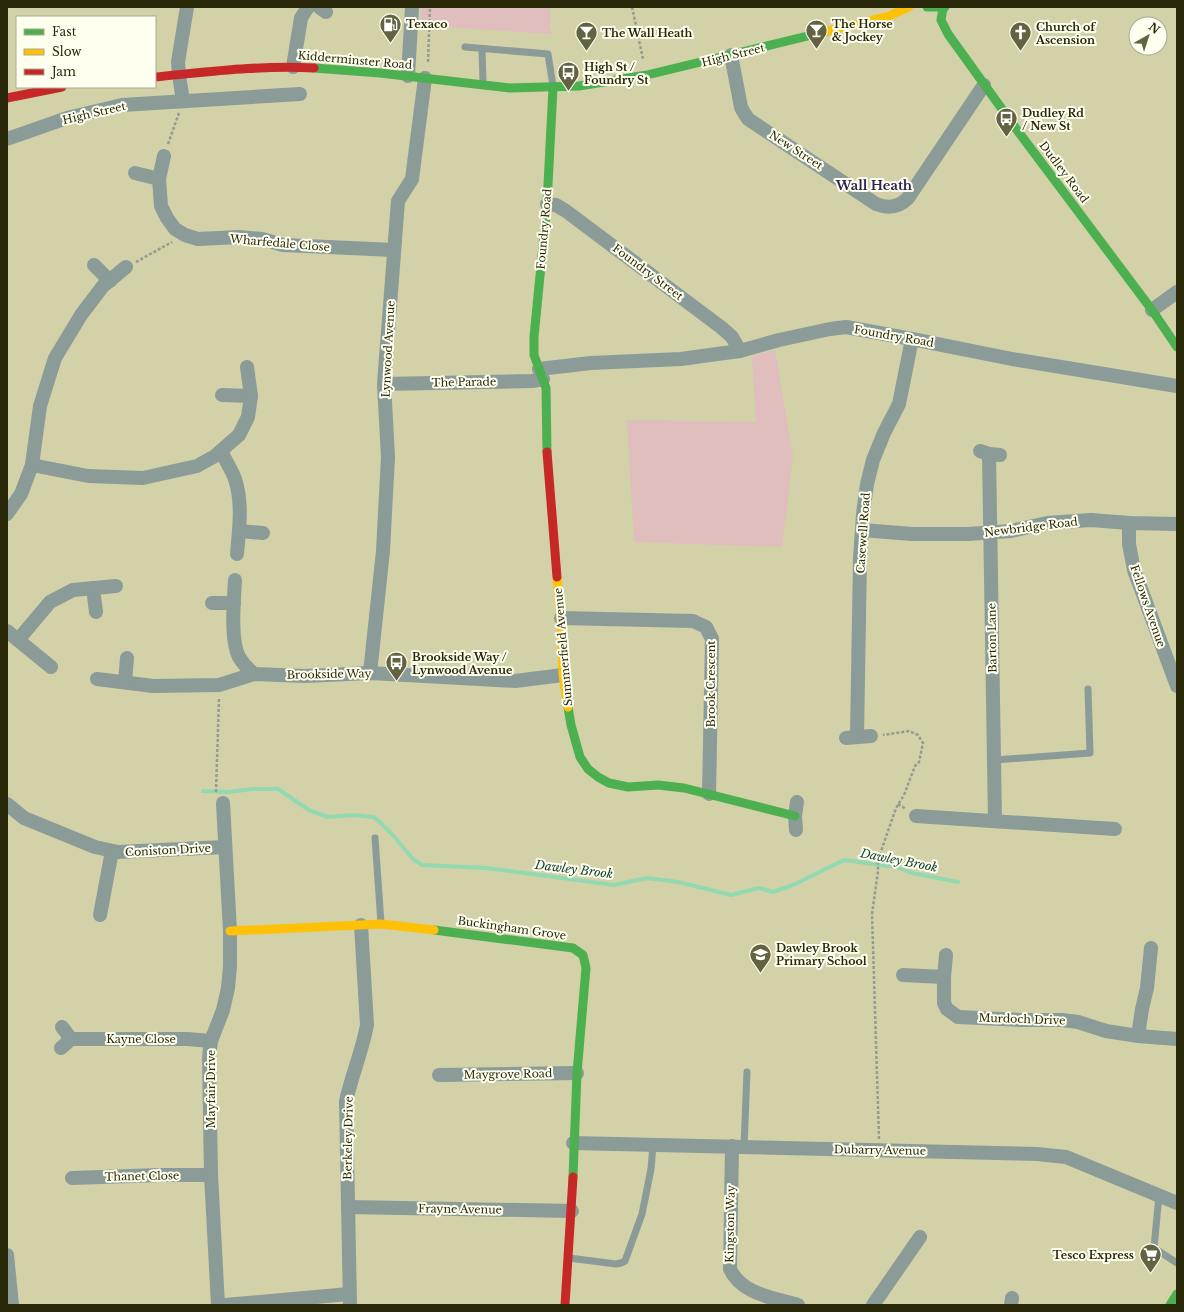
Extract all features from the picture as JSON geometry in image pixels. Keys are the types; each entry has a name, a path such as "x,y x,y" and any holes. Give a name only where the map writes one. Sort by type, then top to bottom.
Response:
{"main road":[{"name":"High Street","path":"553,88 605,83 647,75 889,16 909,7"},
{"path":"927,7 944,7"},
{"name":"Dudley Road","path":"944,7 941,20 942,24 984,85 1152,310 1177,348"},
{"name":"Kidderminster Road","path":"156,77 255,68 293,67 408,76 510,88 553,88"},
{"path":"7,98 57,88"},
{"name":"Foundry Road","path":"541,374 534,355 534,338 547,204 553,88"},
{"name":"Summerfield Avenue","path":"541,374 546,388 547,453 561,618 563,675 571,725 580,757 588,769 609,783 628,787 658,785 684,788 709,794 795,823"},
{"name":"Buckingham Grove","path":"230,931 381,924 464,932 573,948 583,955 586,968 577,1073 573,1143 572,1211 565,1305"},
{"path":"1170,1305 1177,1294"}],"street":[{"path":"183,101 178,62 187,7"},
{"path":"293,67 301,18 308,7"},
{"path":"408,76 412,7"},
{"name":"New Street","path":"730,55 741,107 748,119 876,204 887,207 898,206 908,198 984,85"},
{"name":"Lynwood Avenue","path":"370,673 384,544 388,457 384,384 398,201 412,179 426,79"},
{"name":"High Street","path":"7,139 67,118 122,105 300,94"},
{"name":"Wharfedale Close","path":"164,156 159,179 161,206 166,218 175,229 185,235 198,239 239,237 262,239 283,245 394,250"},
{"path":"135,173 159,179"},
{"name":"Foundry Street","path":"547,204 556,205 566,212 722,328 732,337 740,351"},
{"path":"94,265 110,281"},
{"path":"7,514 21,494 32,465 40,406 55,358 81,315 103,286 126,267"},
{"path":"1152,310 1177,292"},
{"name":"Foundry Road","path":"541,374 591,363 681,359 740,351 779,340 846,327 1012,359 1177,386"},
{"name":"Casewell Road","path":"858,737 862,514 873,460 884,432 899,404 912,339"},
{"path":"32,465 88,476 143,478 198,466 220,451 239,435 248,417 251,396 247,367"},
{"name":"The Parade","path":"384,384 532,381 541,374"},
{"path":"222,395 251,396"},
{"path":"220,451 235,479 240,504 237,554"},
{"name":"Barton Lane","path":"990,454 996,821"},
{"name":"Newbridge Road","path":"862,530 912,534 991,532 1011,531 1054,522 1091,520 1128,523 1177,524"},
{"name":"Fellows Avenue","path":"1128,523 1129,544 1134,570 1177,686"},
{"path":"239,531 263,533"},
{"path":"235,580 234,626 236,648 239,657 254,674"},
{"path":"50,667 12,635 50,602 73,590 116,586"},
{"path":"93,588 96,612"},
{"path":"212,603 234,604"},
{"name":"Brook Crescent","path":"561,618 693,621 706,627 712,639 709,794"},
{"path":"125,682 127,658"},
{"name":"Brookside Way","path":"97,679 153,686 219,685 254,674 305,676 370,673 515,681 563,675"},
{"name":"Summerfield Avenue","path":"795,823 797,802"},
{"name":"Mayfair Drive","path":"218,1305 211,1175 209,1057 211,1041 223,1010 228,988 230,931 223,803"},
{"name":"Coniston Drive","path":"7,804 24,818 95,847 112,851 118,852 225,847"},
{"path":"916,816 1115,828"},
{"name":"Coniston Drive","path":"100,915 112,851"},
{"name":"Berkeley Drive","path":"350,1300 346,1101 367,1025 361,925"},
{"path":"1138,1036 1147,988 1151,948"},
{"name":"Murdoch Drive","path":"946,955 944,1003 948,1009 958,1017 1062,1020 1078,1022 1106,1031 1138,1036 1177,1039"},
{"path":"903,975 944,977"},
{"name":"Kayne Close","path":"62,1027 66,1044 187,1039 211,1041"},
{"name":"Maygrove Road","path":"439,1075 577,1073"},
{"name":"Dubarry Avenue","path":"573,1143 1037,1154 1066,1157 1177,1203"},
{"name":"Kingston Way","path":"738,1147 730,1269 733,1276 742,1285 756,1292 798,1305"},
{"name":"Thanet Close","path":"72,1178 211,1175"},
{"name":"Frayne Avenue","path":"348,1207 572,1211"},
{"path":"873,1305 920,1237"},
{"path":"7,1255 12,1305"},
{"path":"225,1305 350,1300"}],"lane":[{"path":"465,47 548,54 553,88"},
{"path":"482,48 483,85"},
{"path":"994,760 1090,754 1088,689"},
{"path":"375,838 381,924"},
{"path":"738,1147 747,1072"},
{"path":"568,1258 616,1264 624,1261 628,1256 642,1214 651,1169 652,1144"},
{"path":"1159,1195 1154,1248 1177,1263"}],"path":[{"path":"426,79 430,7"},
{"path":"632,7 647,75"},
{"path":"164,156 183,101"},
{"path":"126,267 185,235"},
{"path":"216,783 219,685"},
{"path":"858,737 898,734 909,731 918,735 923,743 919,762 915,766 904,795 896,808 878,860 872,914 879,1150"}],"shaded area":[{"path":"422,7 550,7 550,27 552,34 419,25"},
{"path":"775,350 793,456 782,547 634,542 627,420 756,422 752,356"}],"waterway":[{"name":"Dawley Brook","path":"203,791 228,792 253,789 278,789 309,810 328,817 353,815 374,817 391,833 413,859 422,865 487,868 614,885 647,878 678,882 731,895 759,888 773,892 793,885 844,860 896,867 912,873 958,882"}],"traffic: fast":[{"path":"927,7 945,7"},
{"path":"943,8 941,20 948,34 1020,134 1152,310 1177,347"},
{"path":"314,68 380,73 510,88 579,86 647,75 828,31"},
{"path":"547,452 546,388 534,355 534,337 547,204 553,88"},
{"path":"568,707 571,725 580,757 588,769 609,783 628,787 658,785 684,788 795,816"},
{"path":"434,930 573,948 583,955 586,968 577,1073 573,1177"},
{"path":"1170,1305 1177,1294"}],"traffic: slow":[{"path":"828,31 889,16 909,7"},
{"path":"557,577 561,618 563,675 568,707"},
{"path":"230,931 381,924 434,930"}],"traffic: jam":[{"path":"156,77 254,68 314,68"},
{"path":"7,98 57,88"},
{"path":"547,452 557,577"},
{"path":"565,1305 573,1177"}],"place":[{"name":"Texaco","path":"390,44"},
{"name":"The Horse & Jockey","path":"816,50"},
{"name":"The Wall Heath","path":"587,52"},
{"name":"Church of Ascension","path":"1021,52"},
{"name":"High St / Foundry St","path":"568,92"},
{"name":"Dudley Rd / New St","path":"1007,138"},
{"name":"Brookside Way / Lynwood Avenue","path":"396,682"},
{"name":"Dawley Brook Primary School","path":"760,974"},
{"name":"Tesco Express","path":"1150,1274"}],"district":[{"name":"Wall Heath","path":"874,185"}]}
